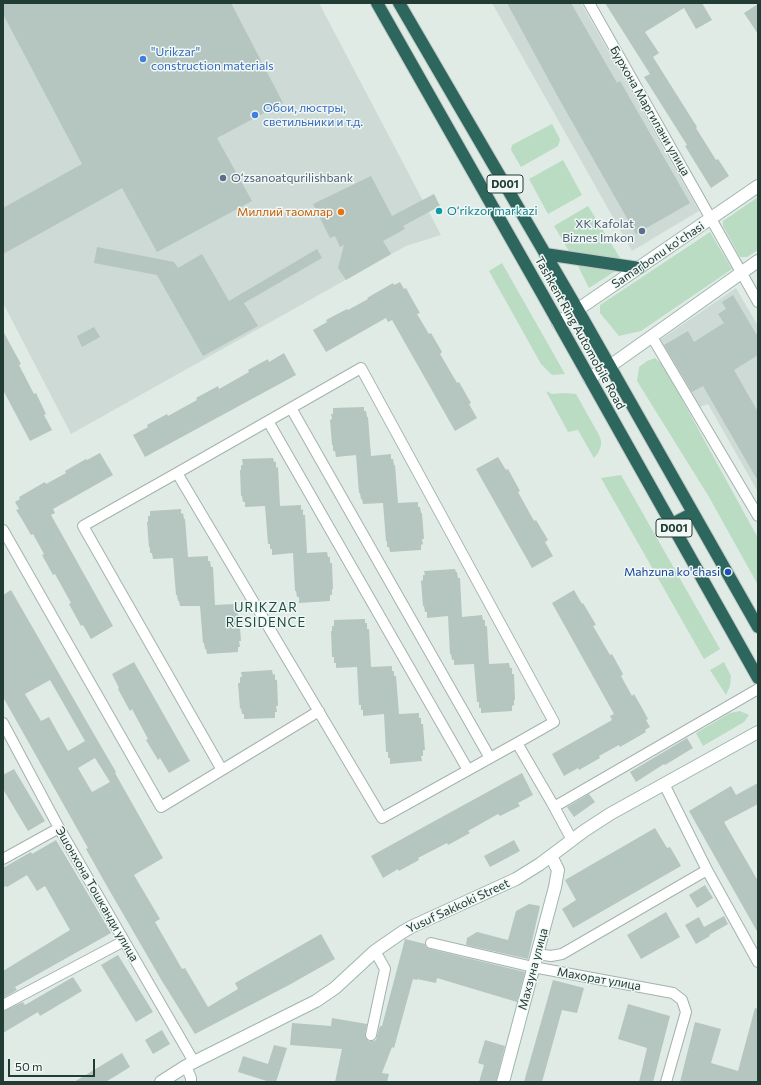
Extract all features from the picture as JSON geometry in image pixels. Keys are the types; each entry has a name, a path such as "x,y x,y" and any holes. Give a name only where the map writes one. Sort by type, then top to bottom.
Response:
{"highway":[{"name":"Tashkent Ring Automobile Road","path":"376,3 758,678"},
{"name":"Tashkent Ring Automobile Road","path":"399,3 578,310 758,626"},
{"path":"545,254 638,268"},
{"path":"672,524 693,512"}],"street":[{"name":"Бурхона Маргилани улица","path":"589,3 758,302"},
{"name":"Samarbonu ko'chasi","path":"558,323 758,186"},
{"path":"589,378 610,366 652,337 758,261"},
{"path":"652,337 758,516"},
{"path":"177,473 382,818 554,722 361,368 83,526 222,770"},
{"path":"291,408 490,758"},
{"path":"268,421 468,770"},
{"path":"3,530 161,807 319,711"},
{"path":"554,808 758,689"},
{"name":"Эшонхона Тошканди улица","path":"3,723 59,828 124,941 190,1064 191,1082"},
{"name":"Yusuf Sakkoki Street","path":"161,1082 190,1064 326,995 375,952 411,927 510,882 528,872 610,814 758,732"},
{"path":"517,743 572,840"},
{"path":"664,784 707,870 758,962"},
{"path":"3,859 59,828"},
{"name":"Махзуна улица","path":"502,1082 555,887 558,870 551,856"},
{"path":"537,954 551,956 562,954 707,870"},
{"path":"3,1005 124,941"},
{"name":"Махорат улица","path":"431,942 533,967 673,993 682,1000 686,1012 666,1082"},
{"path":"371,1036 385,969 375,952"}],"shaded area":[{"path":"3,3 319,3 441,235 406,246 71,434 3,303"},
{"path":"492,3 581,3 699,211 632,251"},
{"path":"736,288 758,326 758,492 708,404 697,408 657,342"}],"green space":[{"path":"552,124 560,139 558,146 521,167 511,150 512,145"},
{"path":"563,160 582,195 548,214 529,179"},
{"path":"758,197 758,250 747,257 740,257 723,226 723,221"},
{"path":"588,206 622,261 569,251 554,226"},
{"path":"710,232 732,269 641,331 619,336 600,313 600,305"},
{"path":"576,262 620,268 589,288"},
{"path":"502,263 565,374 552,375 541,364 489,271"},
{"path":"655,358 663,365 758,538 758,585 709,497 637,381 639,367 647,361"},
{"path":"546,391 552,394 576,394 601,440 601,446 594,458 578,430 568,432"},
{"path":"621,475 720,649 704,659 601,478"},
{"path":"724,662 731,676 730,686 726,695 710,670"},
{"path":"740,711 749,715 744,722 703,746 696,733 730,713"}],"building":[{"name":"\"Urikzar\" construction materials","path":"3,3 231,3 283,103 217,138 252,201 157,252 122,188 3,254 3,208 82,164 3,14"},
{"path":"507,3 571,3 617,83 620,81 690,203 636,234 558,97"},
{"path":"605,3 702,3 712,20 696,29 684,8 645,32 659,53 653,57 716,160 718,159 729,176 711,188 685,146 687,145 644,77 650,74"},
{"path":"758,4 758,34 744,13"},
{"path":"371,176 392,216 434,194 440,206 403,226 405,229 383,241 391,254 346,280 338,268 344,245 340,247 335,236 330,238 313,204"},
{"path":"97,247 174,262 178,268 202,254 229,301 317,249 322,258 244,303 258,326 203,356 157,275 94,263"},
{"path":"400,282 404,289 406,288 420,313 417,314 429,334 431,333 442,352 440,354 457,383 459,382 471,403 469,404 477,418 455,431 392,320 388,322 386,318 326,352 313,330 327,322 326,320 368,299 367,298 393,283 394,285"},
{"path":"733,295 758,337 758,355 734,370 758,412 758,481 703,386 692,392 664,345 688,331 694,342 724,323 718,314 726,309 722,302"},
{"path":"94,327 100,337 82,347 77,336"},
{"path":"3,331 21,364 19,365 34,394 36,393 46,414 44,415 52,430 30,441 3,390"},
{"path":"284,353 296,375 145,457 133,435 148,427 147,425 167,414 168,416 197,400 196,398 218,386 219,389 249,372 248,370 268,359 269,362"},
{"path":"364,407 364,411 366,411 368,417 371,456 391,454 391,459 393,459 395,465 398,503 418,502 418,507 420,507 422,513 424,539 422,539 423,544 421,545 421,550 390,552 386,541 383,503 363,504 361,499 359,493 356,455 336,457 335,451 333,451 330,420 332,419 331,414 333,414 333,408"},
{"path":"100,453 113,475 53,509 55,513 51,515 113,626 91,639 83,625 81,626 69,604 71,603 55,574 53,575 33,534 31,535 16,510 19,509 15,502 20,499 19,497 45,482 46,484 66,473 65,471"},
{"path":"498,457 506,470 508,469 520,491 518,492 534,521 536,520 548,540 545,542 553,556 532,568 476,469"},
{"path":"273,458 274,462 276,462 276,468 278,467 280,506 301,505 301,510 303,509 303,515 305,515 307,553 327,552 328,557 330,557 330,563 332,563 333,589 332,595 330,595 330,601 299,603 299,597 297,597 295,591 293,553 272,555 272,549 270,549 270,544 268,544 265,506 245,507 245,502 243,502 241,496 240,470 241,465 243,465 242,459"},
{"path":"181,509 181,514 183,513 185,519 188,557 208,556 208,561 210,561 211,567 213,567 215,605 235,604 235,609 237,609 239,615 241,641 239,641 240,647 238,647 238,652 207,654 203,643 200,606 180,606 178,601 176,595 173,558 153,559 152,553 150,553 147,522 148,516 150,516 150,511"},
{"path":"455,569 458,578 460,578 462,617 482,615 483,620 485,620 485,626 487,626 489,664 509,663 510,668 512,668 512,674 514,674 515,700 514,705 512,706 512,711 481,713 479,702 477,702 474,664 454,665 454,660 452,660 450,654 448,616 427,618 427,612 425,612 423,606 421,581 423,580 423,575 425,575 424,571"},
{"path":"11,590 116,772 115,773 163,858 134,875 160,919 155,922 182,969 185,968 208,1007 238,989 235,983 321,934 335,959 195,1034 162,981 108,888 86,849 88,848 3,697 3,595","holes":["50,680 85,741 68,751 49,717 41,721 25,694","95,758 110,782 92,792 78,768"]},
{"path":"574,590 596,625 593,626 610,655 612,654 623,674 621,676 632,696 634,694 642,708 648,719 646,720 650,727 645,730 646,732 620,747 619,745 599,756 600,758 579,770 578,768 564,776 552,754 612,720 610,716 614,714 552,603"},
{"path":"365,619 367,629 369,629 371,667 392,666 394,676 396,676 399,714 419,713 421,724 423,724 425,750 423,750 423,756 421,756 422,761 390,764 388,752 386,752 384,714 363,716 363,710 361,710 361,705 359,705 357,667 336,668 334,657 332,657 331,631 332,626 334,626 334,620"},
{"path":"134,662 190,761 169,773 160,758 158,760 146,740 148,739 132,709 130,711 112,674"},
{"path":"272,670 273,675 275,674 275,680 277,680 278,706 276,706 277,712 275,712 275,718 244,719 244,714 242,714 241,708 240,709 238,683 240,683 240,677 242,677 241,672"},
{"path":"687,738 693,748 636,782 630,772"},
{"path":"14,769 45,821 28,831 3,789 3,775"},
{"path":"522,773 533,795 518,803 520,806 500,816 498,814 468,831 470,833 448,845 447,843 418,858 419,860 399,871 398,869 383,878 371,856"},
{"path":"758,783 758,804 724,822 758,881 758,933 689,811 731,786 736,795"},
{"path":"589,794 595,802 574,817 567,807"},
{"path":"655,828 667,848 670,847 681,866 573,928 562,909 576,900 565,880"},
{"path":"56,840 111,933 15,987 17,990 3,998 3,971 70,930 45,886 37,891 27,875 3,888 3,868"},
{"path":"514,840 520,851 490,867 484,856"},
{"path":"705,885 713,898 697,908 689,895"},
{"path":"529,904 540,906 528,959 466,945 467,938 477,932 508,940 516,911"},
{"path":"666,912 680,937 641,959 627,935"},
{"path":"724,916 728,924 696,944 685,925 699,917 704,927"},
{"path":"405,939 425,944 426,947 430,949 525,972 517,1002 437,978 436,983 413,979 394,1048 392,1047 382,1073 389,1074 387,1082 335,1082 342,1049 290,1045 292,1023 331,1026 332,1018 367,1024 365,1037 369,1041 376,1040 380,1026 382,1026"},
{"path":"118,955 153,1012 136,1022 101,965"},
{"path":"73,977 82,991 40,1016 38,1012 3,1033 3,1011 23,1002 25,1005"},
{"path":"553,980 584,988 577,1013 562,1010 542,1082 524,1082"},
{"path":"628,1004 670,1016 653,1082 639,1082 647,1048 618,1039"},
{"path":"755,1008 758,1009 757,1082 680,1082 695,1022 721,1029 711,1063 738,1071"},
{"path":"162,1030 170,1044 153,1054 145,1040"},
{"path":"485,1040 505,1046 496,1082 479,1082 484,1065 478,1063"},
{"path":"274,1045 287,1048 276,1082 270,1082 238,1072 243,1056 268,1064"},
{"path":"122,1053 130,1067 114,1077 105,1082 74,1082"}],"place":[{"name":"\"Urikzar\" construction materials","path":"143,59"},
{"name":"Обои, люстры, светильники и т.д.","path":"255,115"},
{"name":"Oʻzsanoatqurilishbank","path":"223,178"},
{"name":"Oʻrikzor markazi","path":"439,211"},
{"name":"Миллий таомлар","path":"341,212"},
{"name":"XK Kafolat Biznes Imkon","path":"642,231"},
{"name":"Mahzuna ko'chasi","path":"728,572"}],"district":[{"name":"URIKZAR RESIDENCE","path":"266,616"}]}
